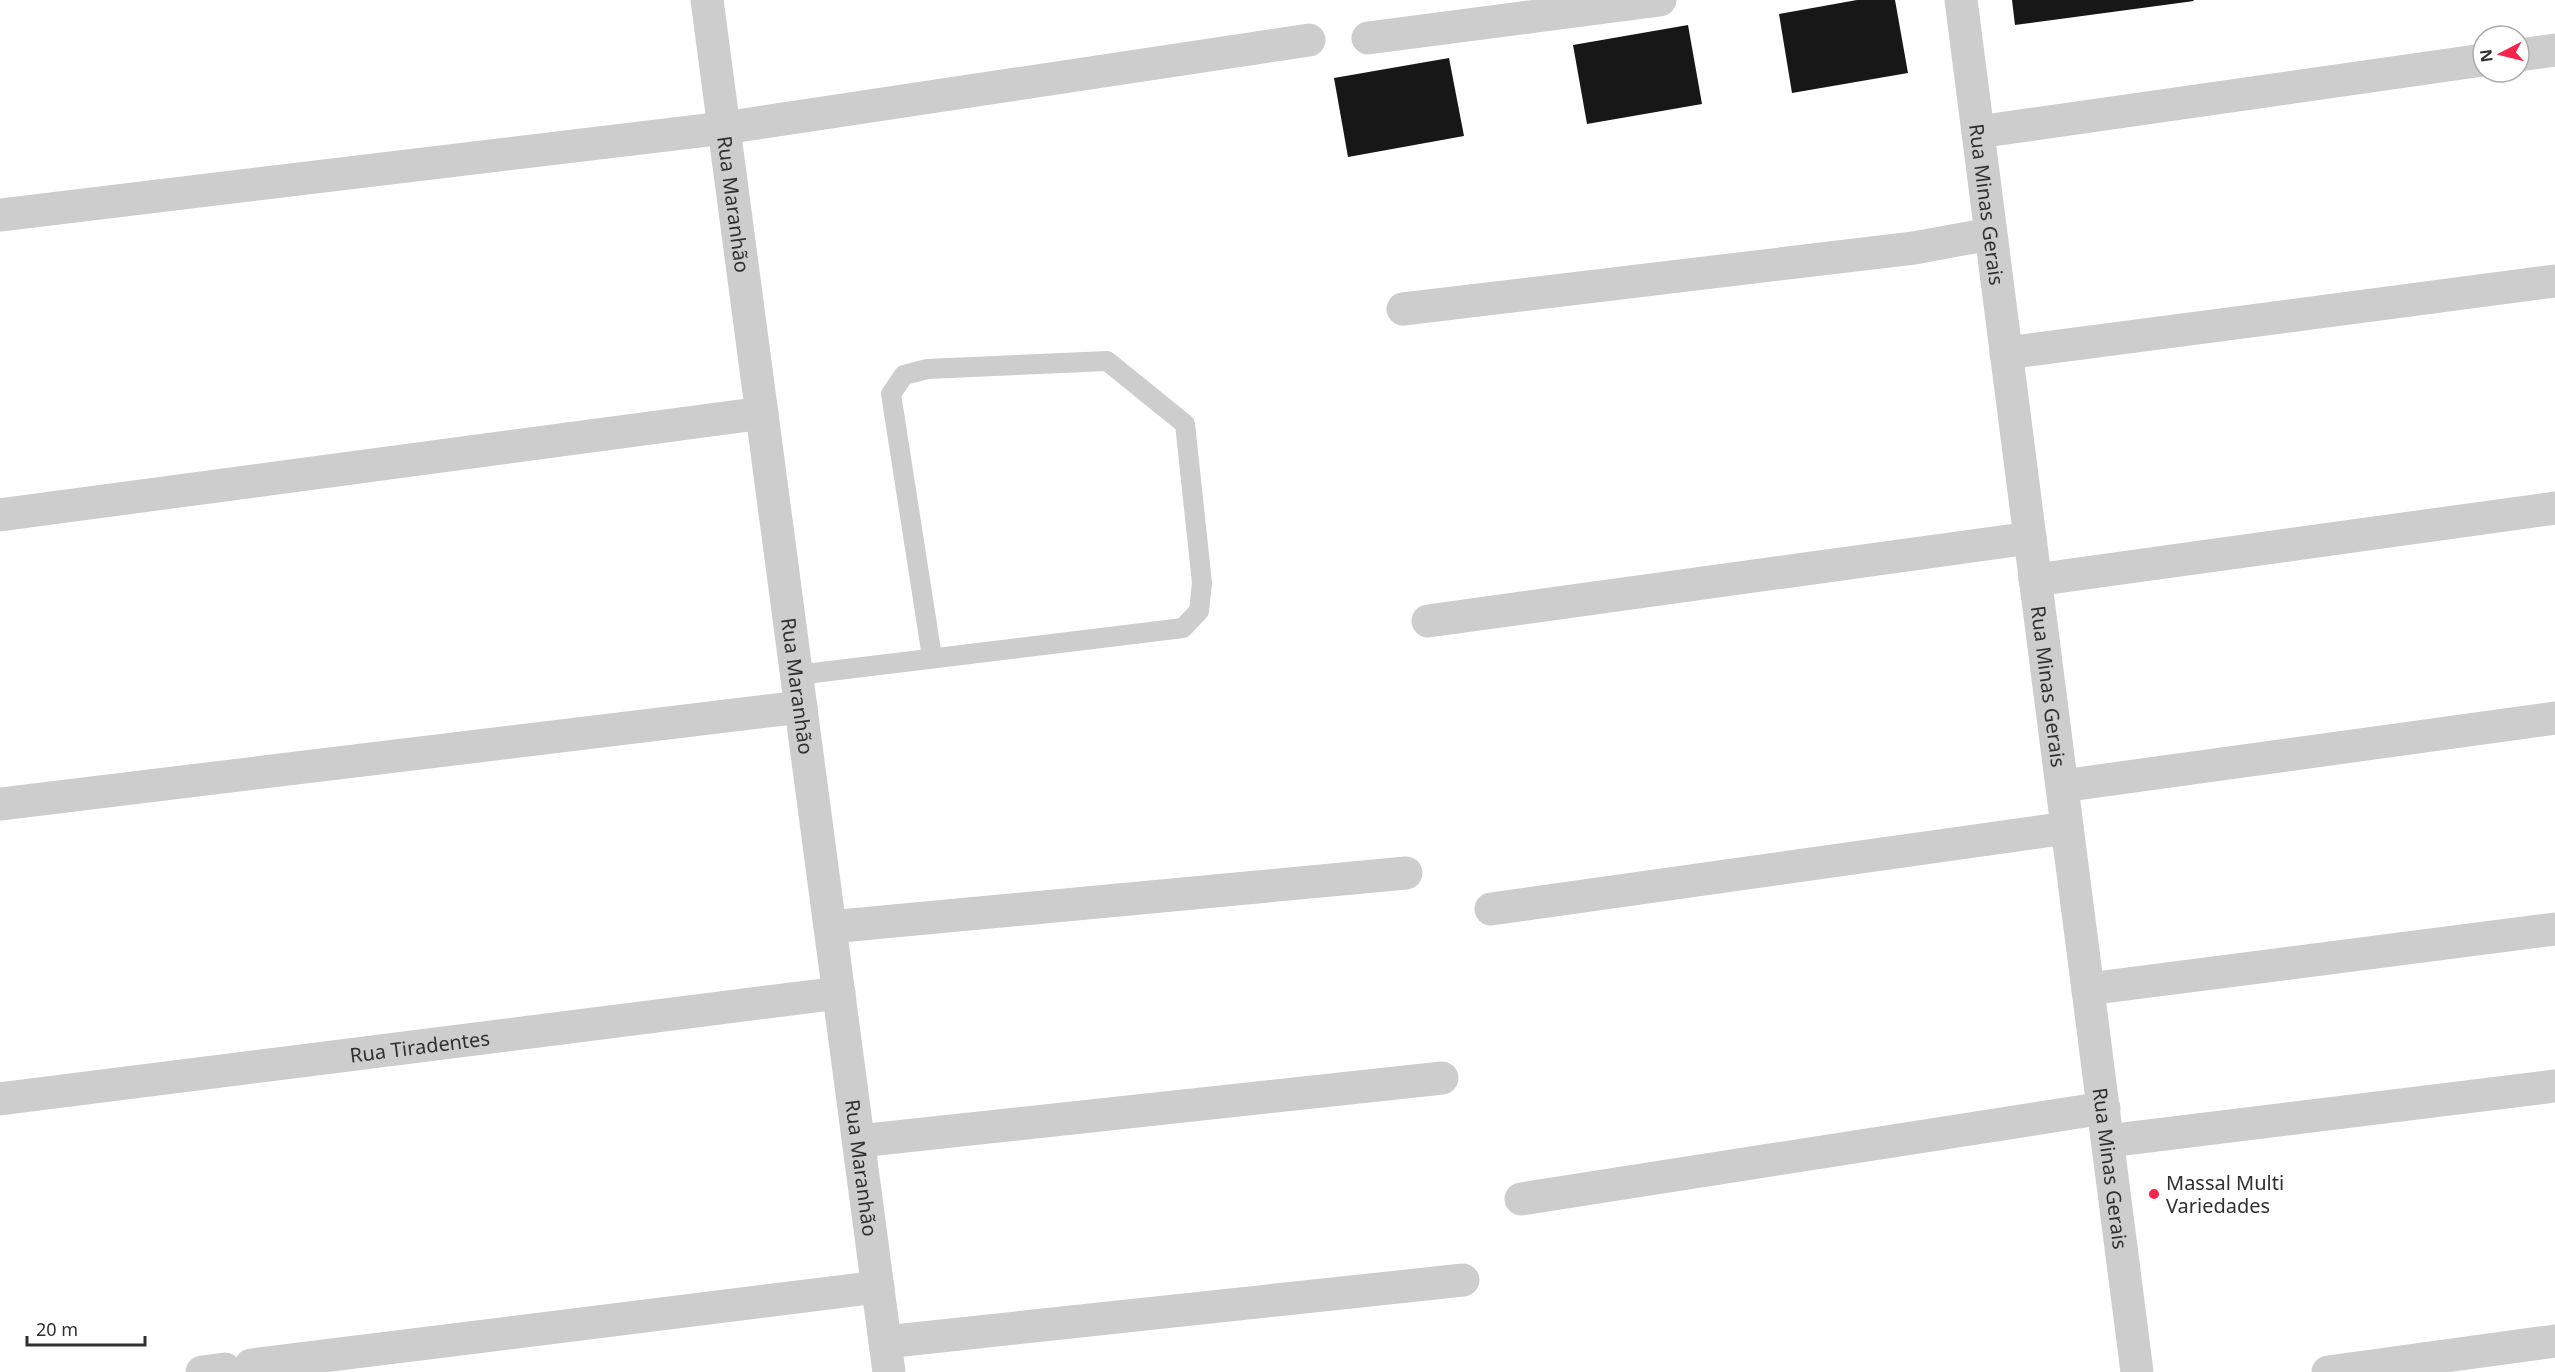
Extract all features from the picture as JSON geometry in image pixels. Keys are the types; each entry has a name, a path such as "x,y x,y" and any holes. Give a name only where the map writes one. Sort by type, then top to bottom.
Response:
{"street":[{"name":"Rua Maranhão","path":"706,0 887,1357"},
{"path":"1368,38 1660,0"},
{"name":"Rua Minas Gerais","path":"1961,0 2137,1372"},
{"path":"0,215 724,128 1309,40"},
{"path":"2531,53 2555,50"},
{"path":"1978,132 2471,62"},
{"path":"1403,309 1914,248 1990,234"},
{"path":"2006,353 2555,281"},
{"path":"0,515 762,413"},
{"path":"2036,580 2555,508"},
{"path":"1428,621 2030,538"},
{"path":"0,804 801,707"},
{"path":"2062,786 2555,718"},
{"path":"1491,909 2067,828"},
{"path":"830,927 1406,873"},
{"path":"2088,988 2555,929"},
{"name":"Rua Tiradentes","path":"0,1099 839,993"},
{"path":"858,1141 1442,1078"},
{"path":"2108,1141 2555,1086"},
{"path":"1521,1199 2104,1108"},
{"path":"887,1357 1463,1280"},
{"path":"226,1369 878,1287"},
{"path":"2328,1372 2555,1341"}],"lane":[{"path":"797,675 1184,627 1199,611 1202,583 1185,424 1107,361 927,369 904,375 891,394 932,657"}],"building":[{"path":"1857,0 1895,0 1908,73 1792,93 1779,14"},
{"path":"2012,0 2193,0 2194,1 2015,25"},
{"path":"1688,25 1702,104 1587,124 1573,45"},
{"path":"1449,58 1464,136 1348,157 1334,78"}],"place":[{"name":"Massal Multi Variedades","path":"2154,1194"}]}
